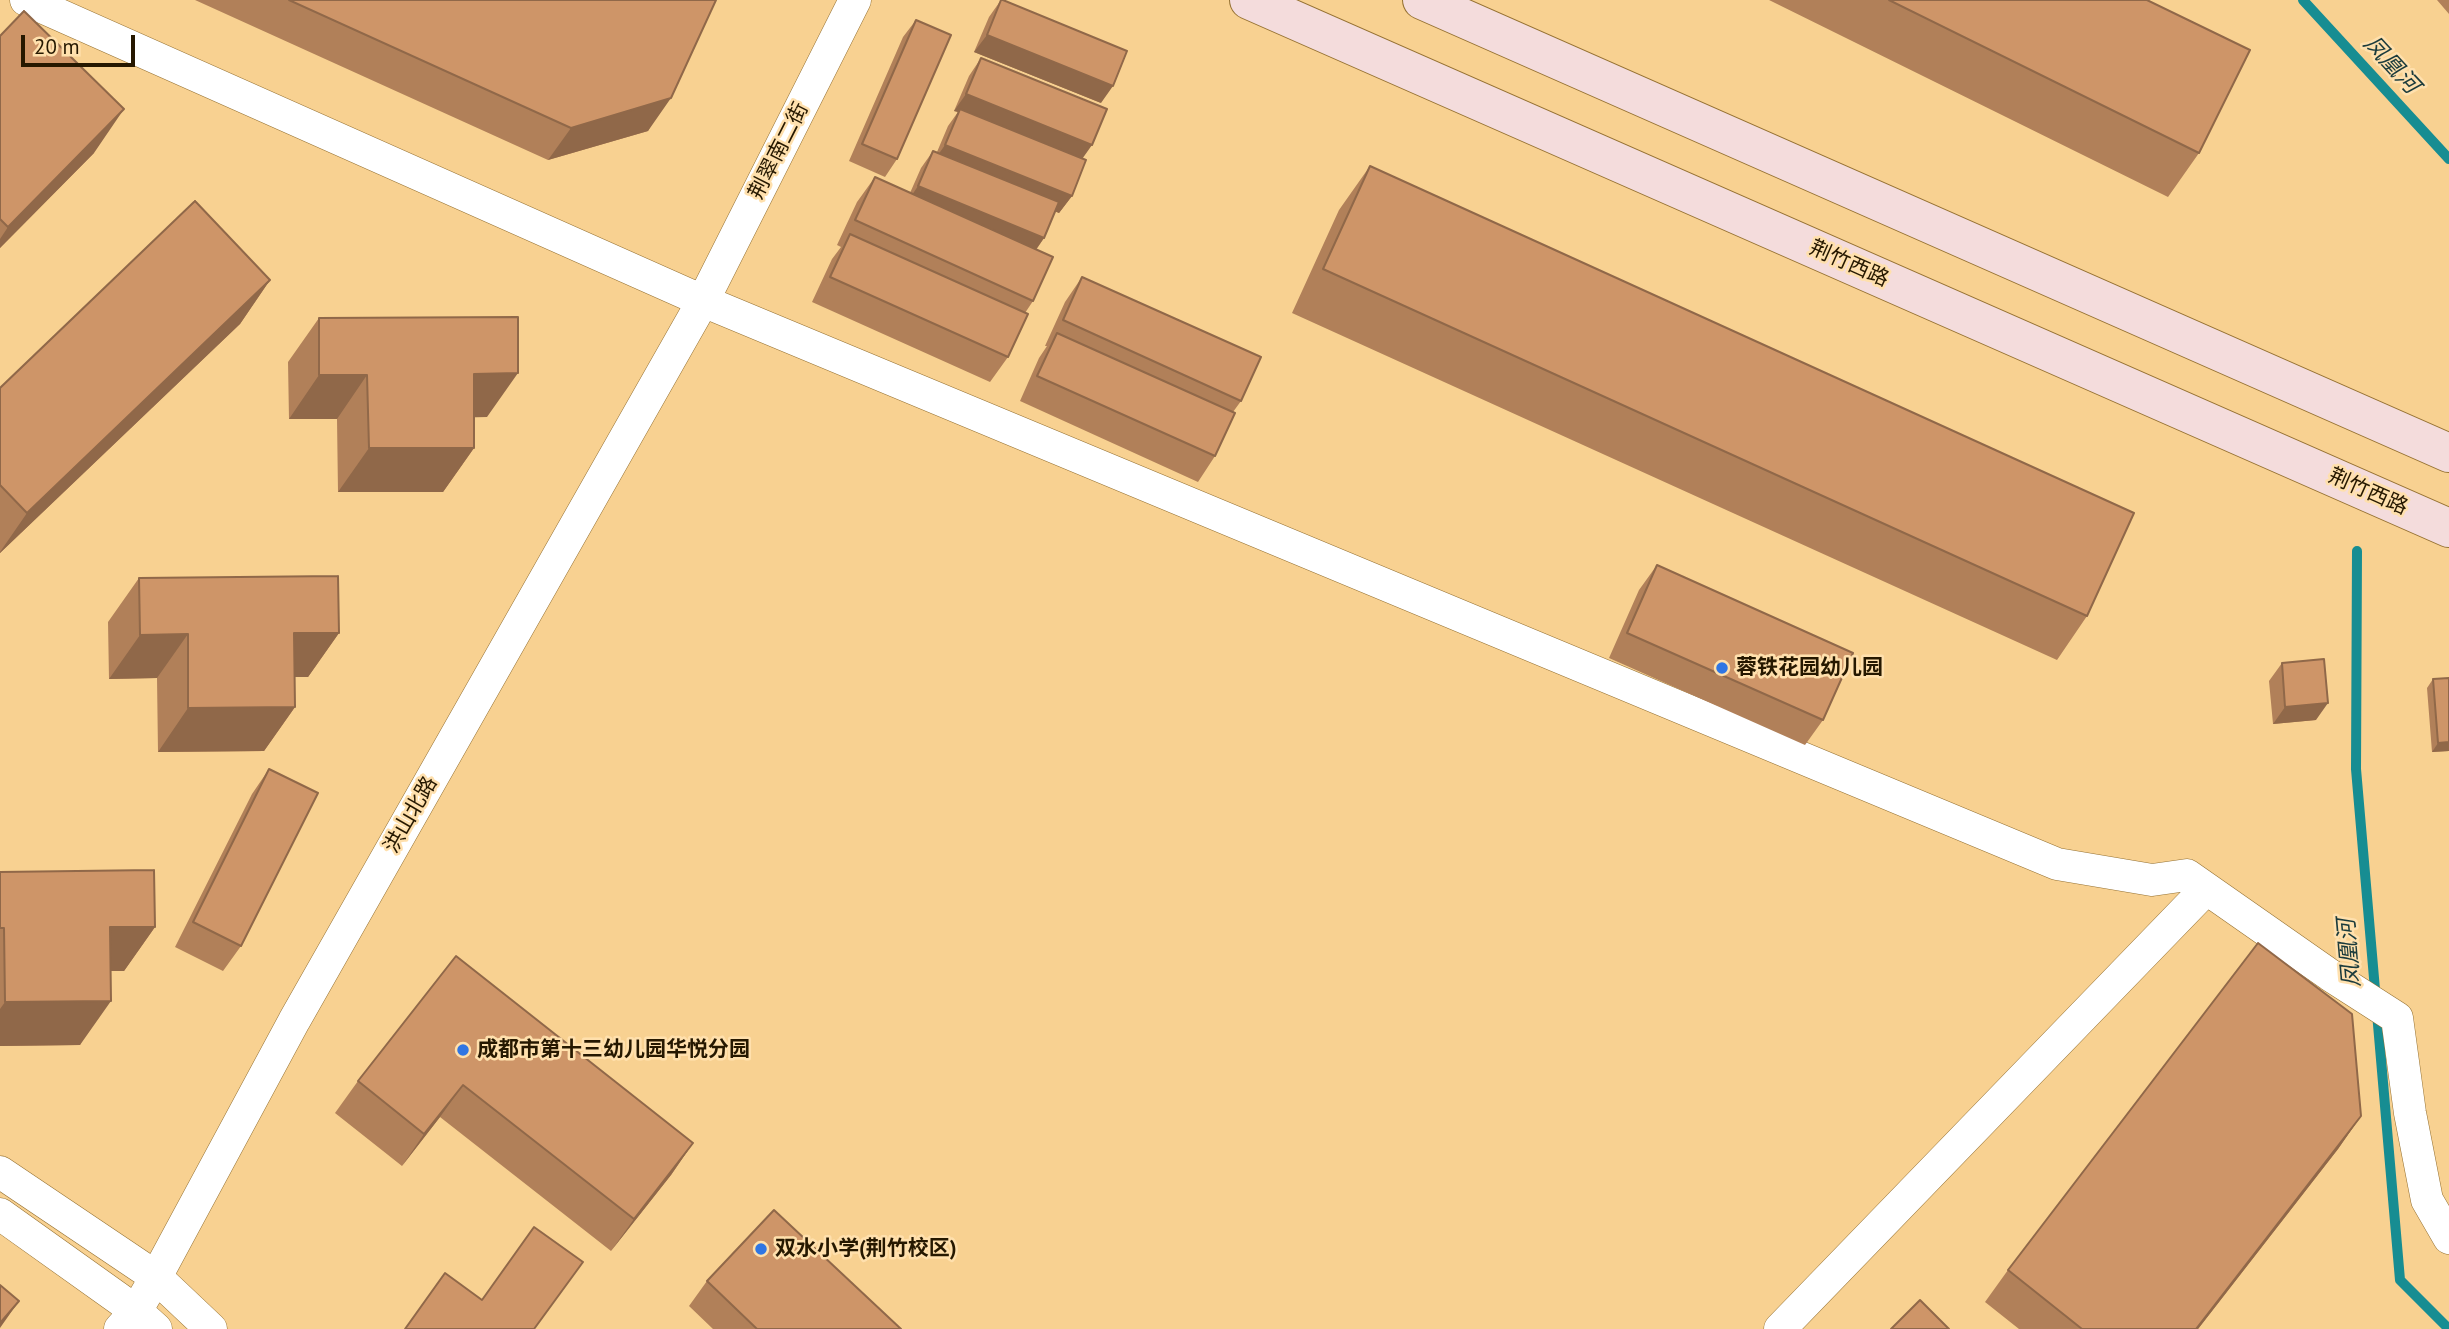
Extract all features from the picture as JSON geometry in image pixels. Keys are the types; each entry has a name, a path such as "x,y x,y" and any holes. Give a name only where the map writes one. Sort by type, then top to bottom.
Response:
{"main road":[{"name":"荆竹西路","path":"1249,0 2449,528"},
{"path":"1422,0 2449,453"}],"street":[{"path":"26,0 703,302 2057,864 2152,880 2187,875 2330,975 2397,1018 2410,1113 2427,1200 2449,1238"},
{"name":"荆翠南二街","path":"703,302 855,0"},
{"name":"洪山北路","path":"137,1323 156,1277 294,1021 703,302"},
{"path":"1780,1329 2206,889"},
{"path":"0,1172 156,1277 211,1329"},
{"path":"0,1214 137,1323"}],"building":[{"path":"289,0 716,0 671,98 571,128"},
{"path":"1001,0 1127,51 1113,86 987,35"},
{"path":"1889,0 2147,0 2250,50 2199,153"},
{"path":"24,11 124,109 8,227 0,219 0,36"},
{"path":"916,20 951,35 897,159 862,144"},
{"path":"981,58 1107,109 1092,145 966,94"},
{"path":"960,109 1086,160 1072,196 945,145"},
{"path":"933,151 1059,202 1044,238 918,186"},
{"path":"1370,166 2134,513 2087,616 1323,269"},
{"path":"875,177 1053,257 1033,301 855,220"},
{"path":"195,201 270,280 27,513 0,485 0,388"},
{"path":"850,234 1028,314 1008,357 830,277"},
{"path":"1082,277 1261,357 1241,401 1063,320"},
{"path":"518,317 518,373 474,374 474,448 369,448 367,375 319,375 319,318"},
{"path":"1057,333 1235,413 1215,456 1037,376"},
{"path":"1657,565 1853,653 1823,720 1627,633"},
{"path":"338,576 339,633 294,633 295,707 188,708 188,634 140,635 139,578"},
{"path":"2324,659 2328,703 2285,707 2282,663"},
{"path":"2449,678 2449,742 2438,743 2433,679"},
{"path":"269,769 318,793 241,946 193,922"},
{"path":"154,870 155,927 110,927 111,1001 5,1002 4,928 0,928 0,872"},
{"path":"2258,943 2352,1014 2361,1116 2196,1329 2082,1329 2008,1270"},
{"path":"456,956 693,1143 634,1219 463,1085 424,1134 358,1081"},
{"path":"774,1210 901,1329 757,1329 707,1281"},
{"path":"534,1227 583,1262 534,1329 405,1329 445,1273 482,1300"},
{"path":"0,1285 19,1301 0,1323"},
{"path":"1920,1300 1949,1329 1891,1329"}],"waterway":[{"name":"凤凰河","path":"2303,0 2449,159"},
{"name":"凤凰河","path":"2357,551 2356,769 2400,1280 2449,1329"}],"place":[{"name":"蓉铁花园幼儿园","path":"1722,668"},
{"name":"成都市第十三幼儿园华悦分园","path":"463,1050"},
{"name":"双水小学(荆竹校区)","path":"761,1249"}]}
